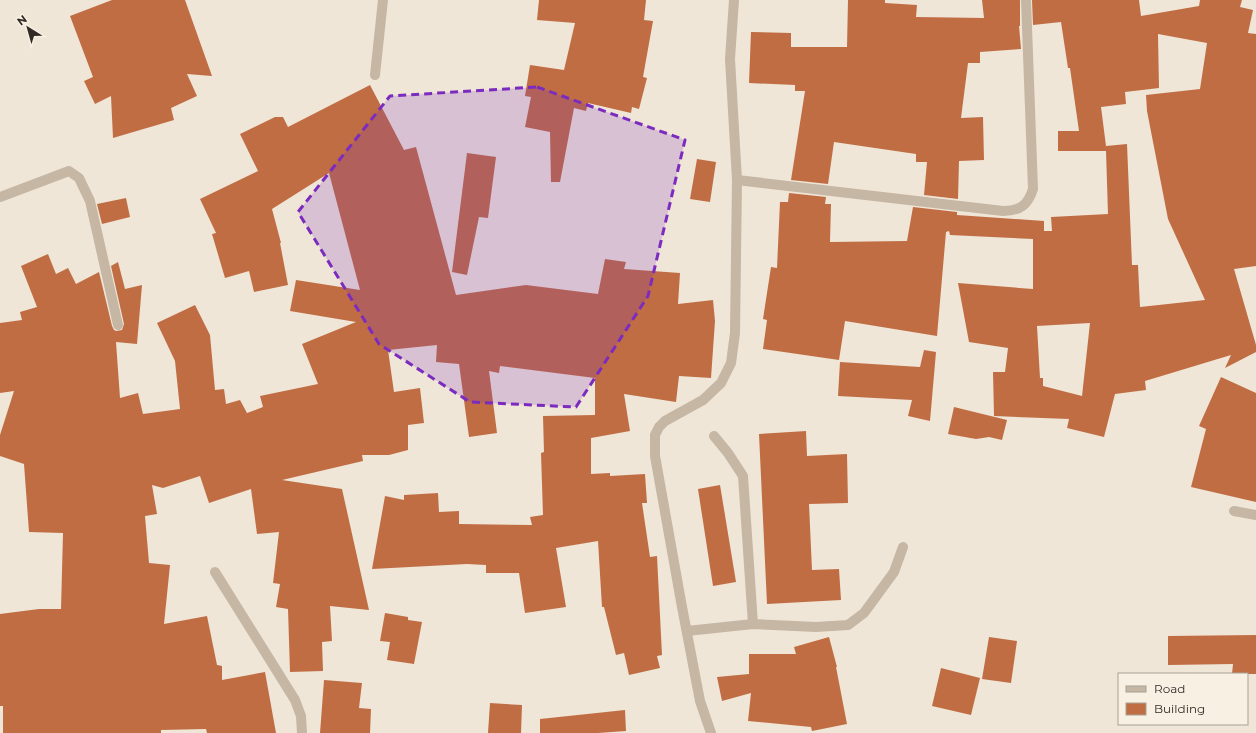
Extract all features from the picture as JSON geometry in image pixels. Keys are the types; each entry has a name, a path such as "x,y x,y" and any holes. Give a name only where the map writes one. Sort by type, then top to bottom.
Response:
{"street":[{"path":"374,75 383,0"},
{"path":"711,733 700,701 687,632 655,456 655,435 659,427 665,421 703,400 720,384 731,363 735,333 737,180 730,58 734,0"},
{"path":"737,180 1003,211 1019,209 1026,204 1031,197 1033,189 1026,0"},
{"path":"0,197 69,171 79,178 90,201 118,325"},
{"path":"714,436 728,453 743,476 753,624"},
{"path":"1234,511 1256,515"},
{"path":"687,632 753,624 816,627 848,625 864,613 894,572 903,546"},
{"path":"215,572 295,700 301,716 302,733"}],"highlighted area":[{"path":"537,87 685,140 648,296 576,407 470,402 379,344 298,212 390,96"}],"building":[{"path":"112,0 185,0 212,76 187,74 197,96 171,108 174,120 113,138 111,96 95,104 84,81 93,77 70,16"},
{"path":"539,0 646,0 644,20 653,21 643,77 647,78 639,109 632,107 631,113 588,103 586,111 574,108 560,182 551,182 550,132 525,127 531,97 525,96 530,65 564,70 575,23 537,20"},
{"path":"848,0 885,0 885,3 917,5 916,17 984,18 982,0 1020,0 1019,26 1021,49 980,52 980,63 968,63 961,118 983,117 984,160 959,161 958,199 924,195 927,162 916,162 916,154 834,142 828,184 791,180 805,91 795,91 795,85 749,83 751,32 791,33 791,47 847,47"},
{"path":"1032,0 1139,0 1141,16 1199,6 1200,0 1242,0 1240,7 1253,10 1248,33 1256,34 1256,266 1234,269 1256,345 1256,352 1225,368 1231,355 1145,381 1146,390 1115,394 1104,437 1067,428 1069,419 994,416 993,372 1005,372 1008,348 969,342 958,283 1033,289 1033,239 950,235 949,231 946,232 937,336 845,321 839,360 763,349 767,320 763,319 771,267 777,268 780,202 788,202 789,193 826,197 825,204 831,204 830,242 907,241 913,207 957,212 957,215 1044,221 1044,231 1052,231 1051,217 1108,214 1106,151 1058,151 1058,131 1079,131 1070,68 1068,68 1061,22 1033,25","holes":["1158,34 1207,43 1200,89 1146,95 1147,111 1168,219 1205,300 1140,307 1138,265 1132,265 1127,144 1106,146 1101,107 1126,104 1125,92 1159,88","1090,323 1082,396 1043,386 1043,378 1040,378 1037,326"]},
{"path":"370,85 404,150 416,147 456,295 526,285 598,294 605,259 626,262 624,269 680,273 678,304 713,300 715,321 711,378 679,376 676,402 624,394 630,431 591,438 591,474 610,473 610,476 645,474 647,503 642,503 650,557 657,556 662,655 657,656 660,668 629,675 624,653 616,655 604,607 602,607 598,541 556,548 566,607 525,613 519,573 486,573 486,565 467,564 372,569 385,496 404,500 404,495 438,493 439,512 459,511 459,524 532,525 530,517 543,515 541,453 544,452 543,416 595,415 595,378 500,366 499,373 489,371 497,433 469,437 459,364 436,362 437,345 388,350 394,392 420,388 424,423 408,425 408,450 389,455 362,455 363,461 282,480 342,489 369,610 330,606 332,641 322,642 323,671 290,672 288,609 276,607 280,584 273,583 279,532 257,534 251,489 209,503 200,476 163,488 152,485 157,514 145,516 149,563 170,565 164,624 207,616 217,665 222,666 222,680 265,672 276,733 207,733 206,729 161,730 161,733 3,733 3,706 0,706 0,614 39,609 61,609 63,533 29,532 24,464 0,456 0,435 14,391 0,393 0,323 22,320 20,312 37,307 21,266 48,254 56,274 68,268 76,284 99,272 112,326 116,331 122,330 124,324 111,266 118,262 125,289 142,285 137,344 116,342 120,398 138,393 143,414 180,409 175,361 157,323 195,305 210,335 215,390 224,389 226,404 240,400 247,413 263,407 260,396 318,384 302,344 356,322 290,311 296,280 360,290 329,173 272,209 281,243 288,285 254,292 249,271 225,278 212,234 216,233 200,199 258,171 240,134 275,117 283,117 288,127"},
{"path":"467,153 496,157 488,218 479,217 467,275 452,272"},
{"path":"697,159 716,162 710,202 690,199"},
{"path":"126,198 130,217 102,224 97,204"},
{"path":"924,350 936,352 930,421 908,416 912,400 838,396 840,362 920,367"},
{"path":"1221,377 1256,393 1256,502 1191,487 1206,429 1199,426"},
{"path":"954,407 1007,420 1002,440 989,437 976,439 948,434"},
{"path":"806,431 807,456 847,454 848,503 809,504 812,570 839,569 841,600 767,604 759,434"},
{"path":"720,485 736,582 713,586 698,489"},
{"path":"385,613 408,617 408,620 422,622 414,664 387,660 390,642 380,641"},
{"path":"1256,635 1256,674 1232,673 1233,664 1168,665 1168,636"},
{"path":"829,637 837,667 847,724 812,731 811,727 748,721 751,693 722,701 717,677 749,674 749,654 796,654 794,647"},
{"path":"989,637 1017,641 1011,683 982,679"},
{"path":"941,668 980,678 971,715 932,706"},
{"path":"324,680 362,683 359,708 371,709 370,733 320,733"},
{"path":"490,703 522,705 521,733 488,733"},
{"path":"625,710 626,731 598,733 540,733 540,719"}]}
